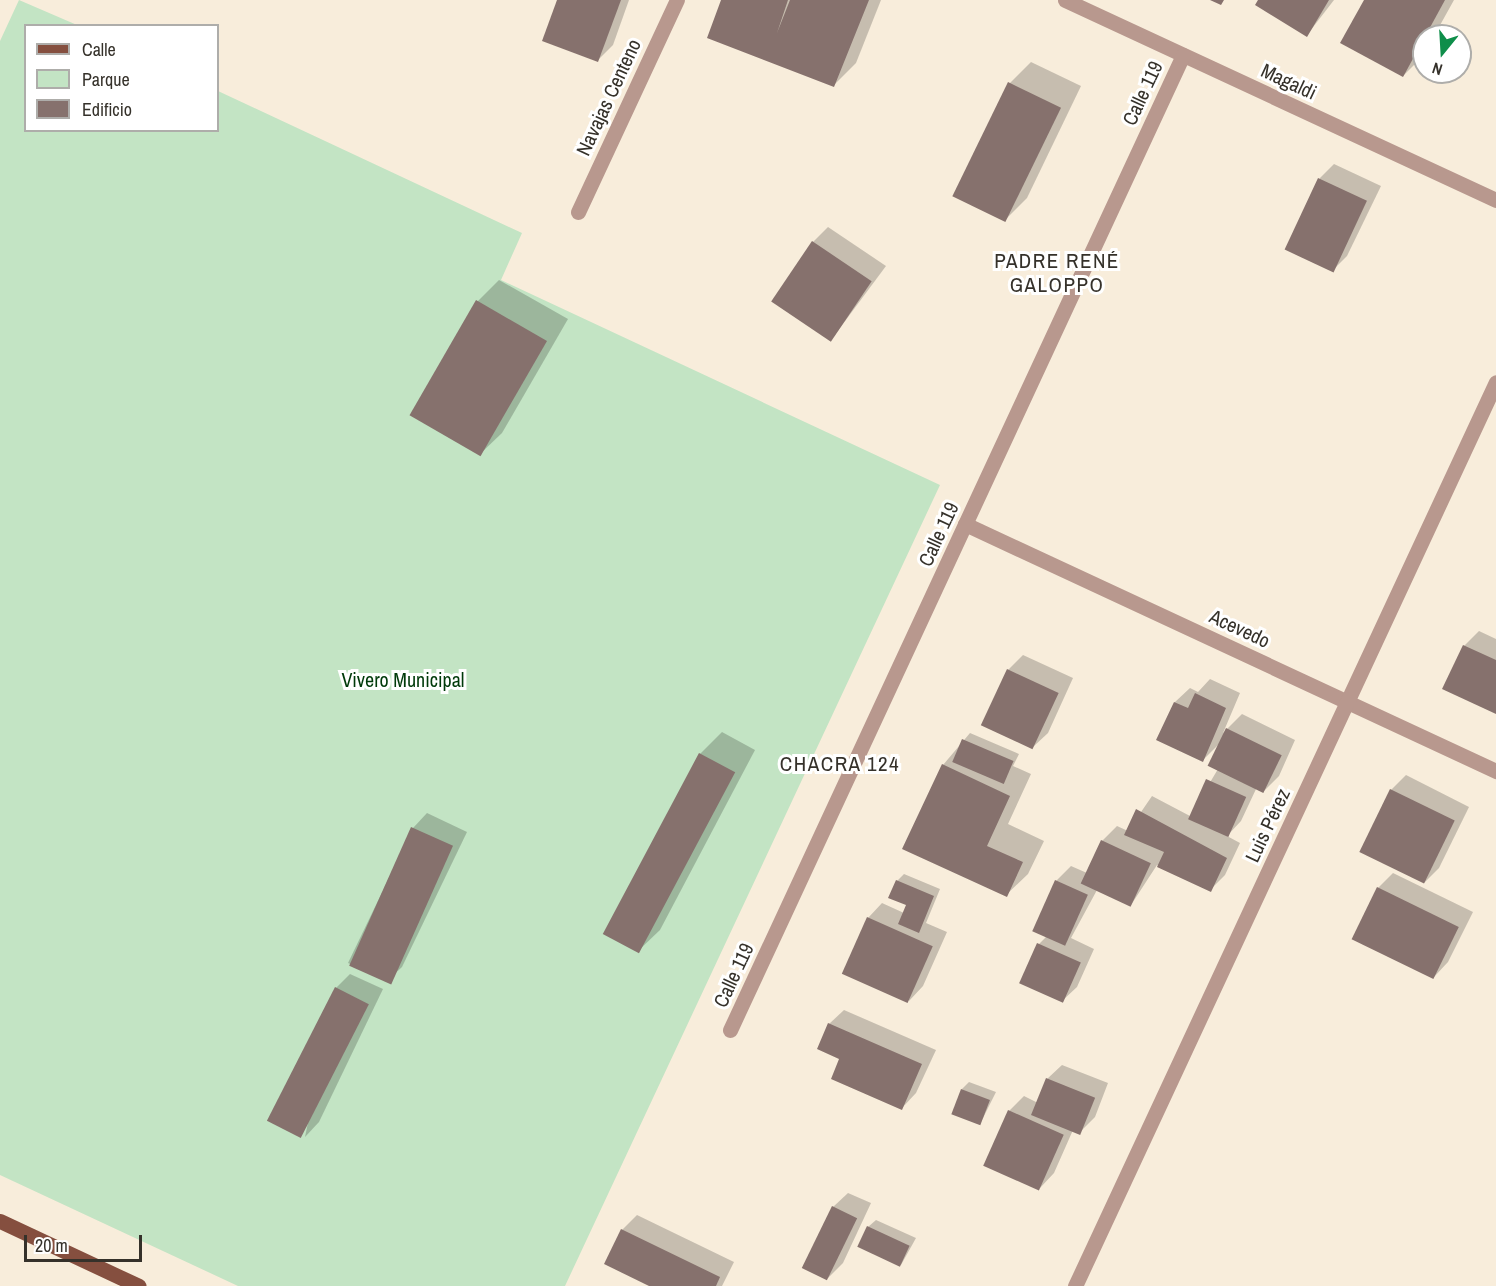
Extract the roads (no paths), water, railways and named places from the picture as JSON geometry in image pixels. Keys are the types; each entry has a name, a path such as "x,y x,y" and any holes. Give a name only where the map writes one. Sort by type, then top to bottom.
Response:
{"main road":[{"path":"0,1221 139,1286"}],"street":[{"name":"Navajas Centeno","path":"578,212 676,0"},
{"name":"Magaldi","path":"1065,0 1496,200"},
{"name":"Calle 119","path":"730,1030 1183,55"},
{"name":"Luis Pérez","path":"1075,1286 1496,382"},
{"name":"Acevedo","path":"965,524 1496,771"}],"district":[{"name":"PADRE RENÉ GALOPPO","path":"1057,273"},
{"name":"CHACRA 124","path":"840,764"}],"park label":[{"name":"Vivero Municipal","path":"403,679"}]}
